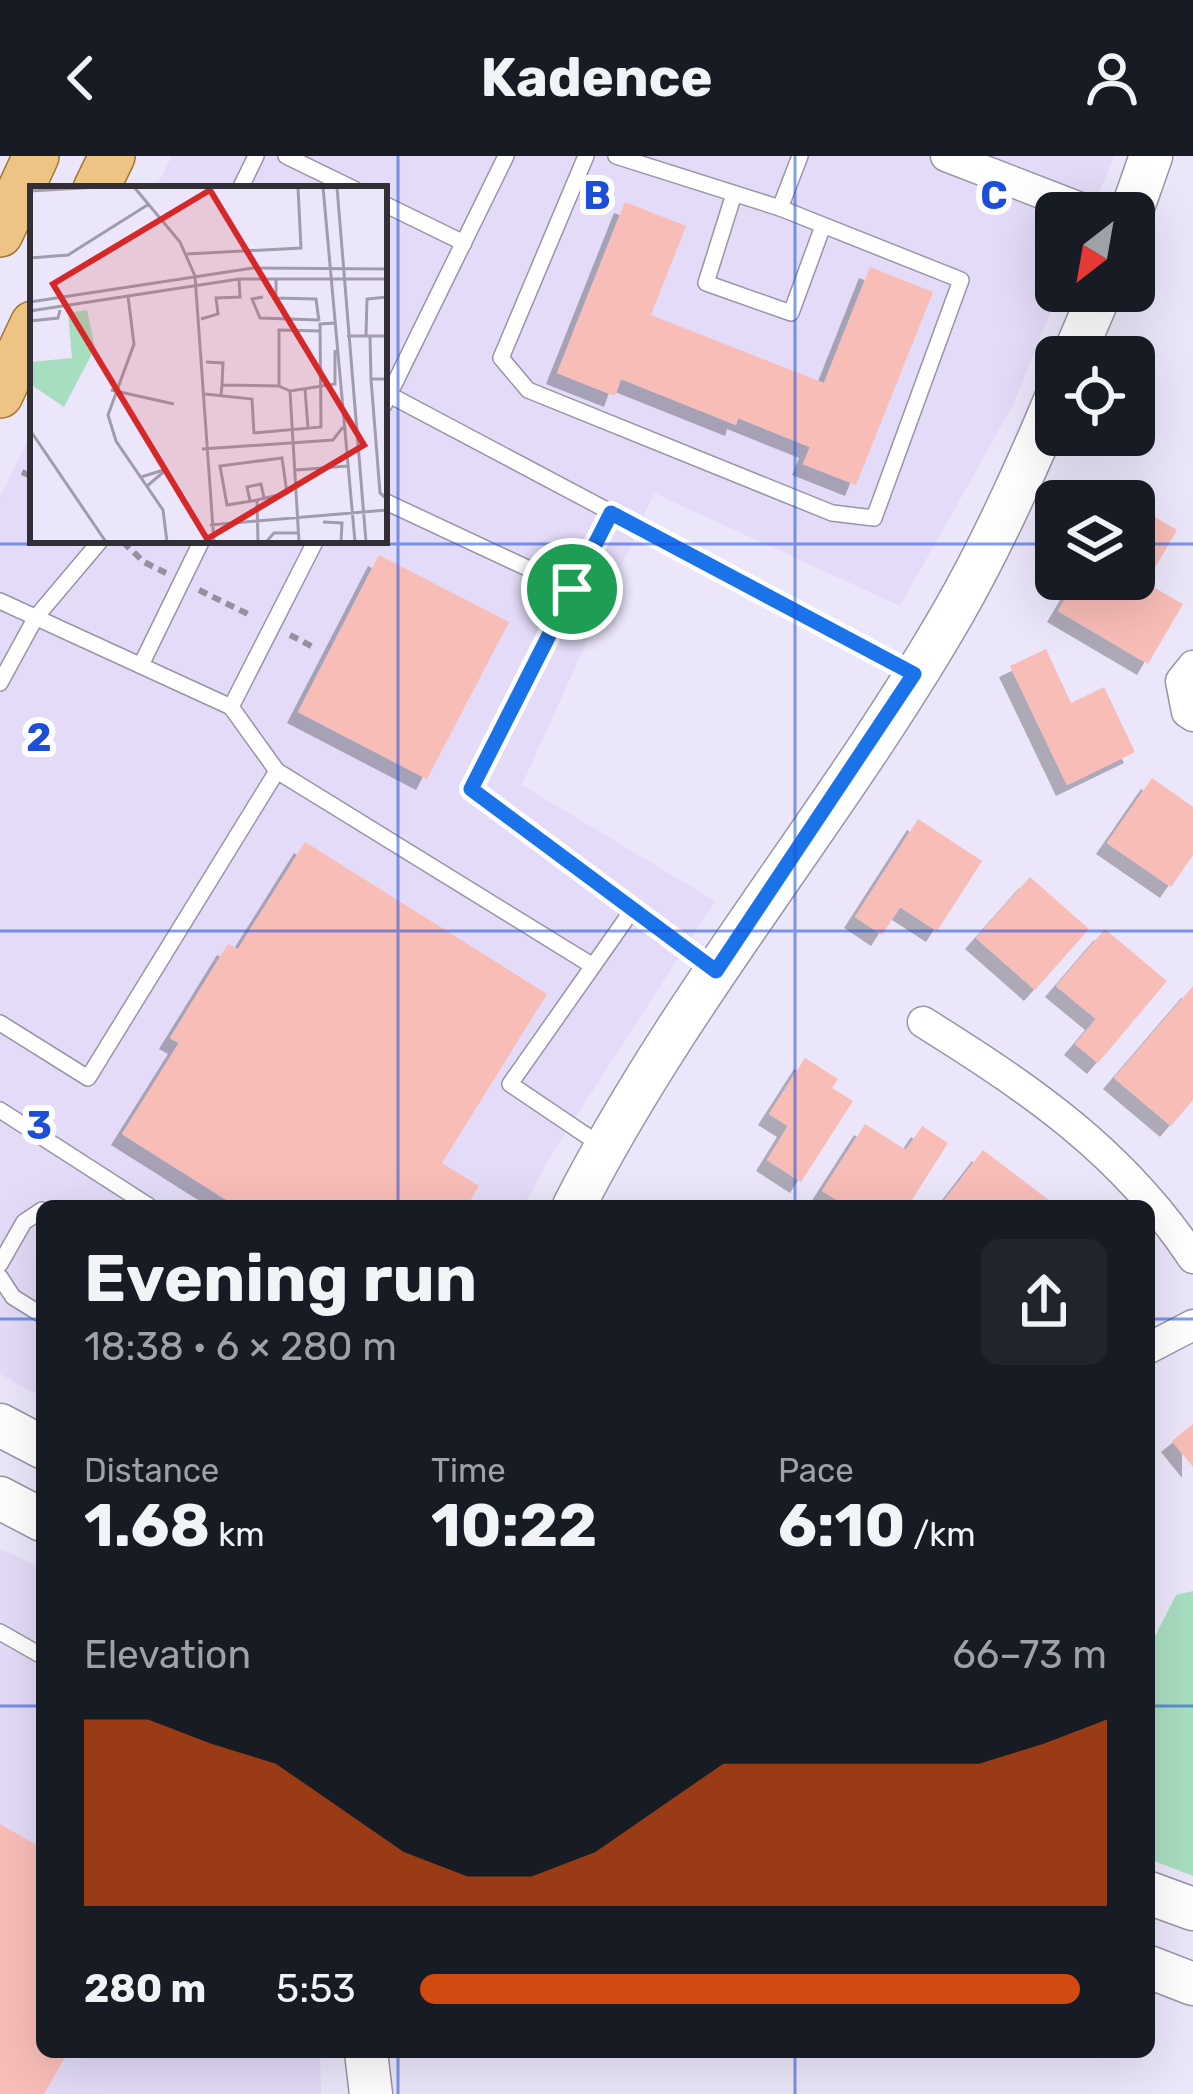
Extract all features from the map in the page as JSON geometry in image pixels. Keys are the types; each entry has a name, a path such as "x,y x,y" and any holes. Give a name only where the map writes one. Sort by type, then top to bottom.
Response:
{"main road":[{"path":"0,234 37,156"},
{"path":"97,186 112,156"},
{"path":"14,373 30,332"}],"street":[{"path":"946,156 1039,192"},
{"path":"1138,192 1150,156"},
{"path":"577,1200 604,1148 716,971 955,610 1035,442"},
{"path":"1193,667 1181,681 1187,712 1193,716"},
{"path":"923,1022 1077,1126 1150,1200"},
{"path":"1155,1205 1193,1258"},
{"path":"1155,1345 1193,1325"},
{"path":"0,1425 36,1444"},
{"path":"0,1498 36,1517"},
{"path":"1155,1895 1193,1909"},
{"path":"1155,1969 1193,1984"},
{"path":"367,2058 371,2094"}],"lane":[{"path":"241,186 256,156"},
{"path":"286,156 348,186"},
{"path":"387,396 506,156"},
{"path":"586,156 502,358 528,389 832,513 874,518 961,280 780,208 616,156"},
{"path":"780,208 800,156"},
{"path":"734,194 706,283 791,314 824,226"},
{"path":"387,205 464,242"},
{"path":"387,399 914,674"},
{"path":"387,502 572,589"},
{"path":"611,513 471,789 716,971"},
{"path":"0,683 36,617 98,543"},
{"path":"141,665 201,543"},
{"path":"231,707 314,543"},
{"path":"0,601 231,707 278,771 593,965"},
{"path":"0,1023 88,1078 278,771"},
{"path":"604,1148 510,1084 633,909"},
{"path":"0,1110 144,1200"},
{"path":"0,1264 25,1222 36,1214"},
{"path":"0,1277 13,1297 36,1311"},
{"path":"0,1631 36,1652"}],"path":[{"path":"22,472 30,476"},
{"path":"124,543 144,562 313,647"}],"shaded area":[{"path":"172,156 1114,156 1099,192 1035,192 1035,312 1051,312 1041,336 1035,336 1035,350 1013,405 900,606 654,493 522,785 715,901 548,1160 527,1200 36,1200 36,1394 0,1374 0,498 30,435 30,543 387,543 387,186 157,186"},
{"path":"0,1549 36,1565 36,2058 320,2058 321,2094 0,2094"}],"green space":[{"path":"1193,1591 1193,1876 1155,1861 1155,1636 1176,1595"}],"building":[{"path":"625,202 686,226 651,315 824,383 870,267 933,292 856,485 803,464 810,447 738,418 736,425 621,379 615,396 557,373"},
{"path":"1155,517 1177,530 1155,568"},
{"path":"379,555 509,622 427,779 298,712"},
{"path":"1155,588 1183,604 1148,664 1058,611 1065,600 1155,600"},
{"path":"1046,649 1071,703 1104,687 1135,752 1067,785 1010,666"},
{"path":"1152,778 1193,807 1193,855 1171,887 1107,843"},
{"path":"918,819 982,861 937,931 900,907 882,935 855,917"},
{"path":"305,842 547,994 442,1163 479,1186 471,1200 226,1200 122,1134 179,1043 170,1038 228,944 238,949"},
{"path":"1030,877 1089,929 1035,990 976,938"},
{"path":"1105,929 1167,981 1098,1063 1075,1044 1096,1019 1056,986"},
{"path":"1193,986 1193,1100 1171,1126 1114,1078"},
{"path":"805,1058 838,1079 832,1088 853,1101 801,1182 767,1160 788,1126 769,1114"},
{"path":"865,1124 906,1150 922,1126 948,1143 912,1200 837,1200 822,1191"},
{"path":"983,1150 1049,1200 945,1200"},
{"path":"1193,1424 1193,1467 1172,1441"},
{"path":"0,1824 36,1845 36,2058 65,2058 44,2094 0,2094"}],"route":[{"path":"611,513 914,674 716,971 471,789 572,589 611,513"}]}
